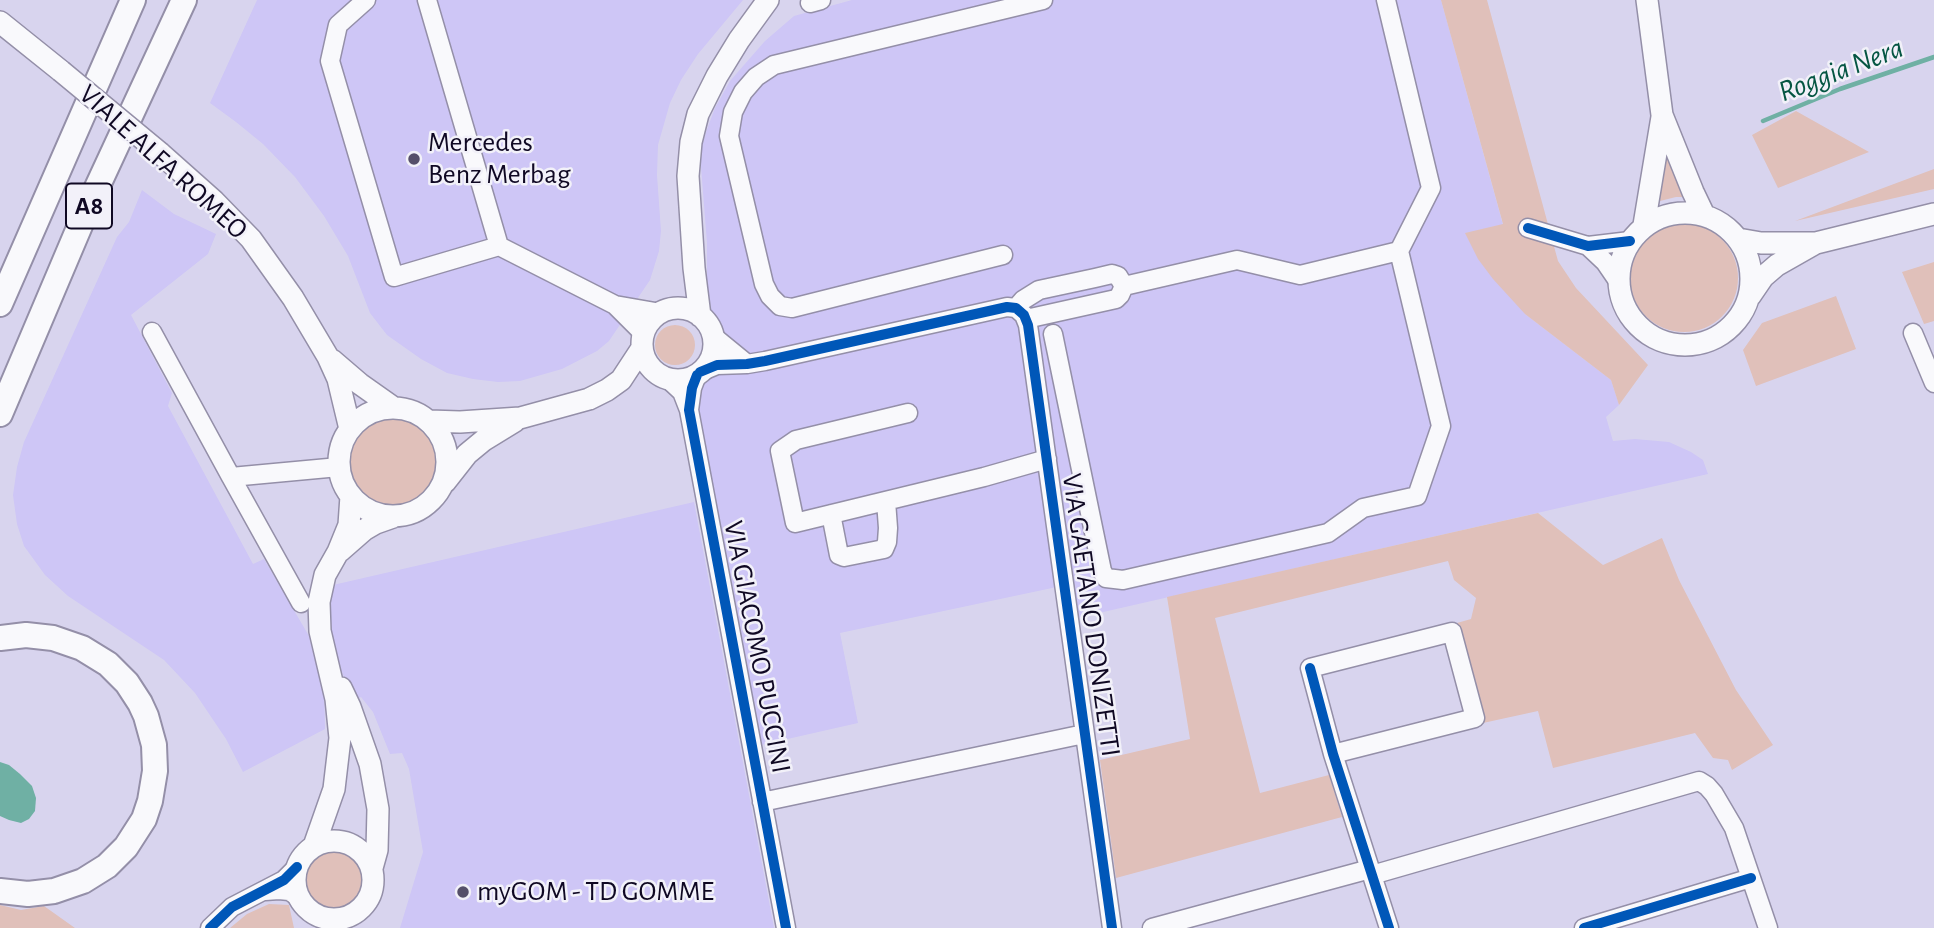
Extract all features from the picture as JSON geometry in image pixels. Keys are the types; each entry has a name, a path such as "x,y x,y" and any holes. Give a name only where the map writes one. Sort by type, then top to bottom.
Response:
{"highway":[{"name":"A8","path":"0,304 134,0"},
{"name":"A8","path":"0,414 87,209 184,0"},
{"path":"0,638 26,635 53,638 68,642 108,664 127,683 140,703 154,745 155,771 144,819 114,860 92,876 65,888 45,892 10,892"}],"main road":[{"path":"700,316 688,176 691,142 698,114 717,76 768,0"},
{"path":"1647,0 1662,114 1704,215"},
{"name":"VIALE ALFA ROMEO","path":"0,22 160,153 215,201 251,239 293,298 328,357 343,394 350,429"},
{"path":"1662,114 1637,233 1621,260 1618,281 1622,301 1633,320 1648,334 1666,343 1687,345 1707,341 1725,332 1739,317 1763,277 1815,243"},
{"path":"1637,233 1663,215 1684,212 1704,215 1723,224 1738,239 1748,257 1751,278 1749,298"},
{"path":"1738,239 1761,243 1815,243 1934,214"},
{"path":"621,380 643,341 648,323 685,290 694,268"},
{"path":"429,421 520,418 589,399 621,380 649,376 678,380 699,373 711,359 714,348 711,329 700,316 690,310 679,308 664,311"},
{"path":"643,341 646,359 652,369 665,377"},
{"name":"VIALE ALFA ROMEO","path":"328,357 394,408"},
{"path":"393,517 370,511 360,505 343,482 339,467 343,441 350,429 369,413 381,409 407,409 429,421 440,435 446,451 447,468 443,485"},
{"path":"338,552 376,523 423,508 434,498 467,454 520,418"},
{"path":"314,846 334,789 340,738 336,699 320,631 319,602 325,575 349,525 351,496"},
{"path":"324,651 350,707 370,764 378,809 377,850 372,868"},
{"path":"299,897 306,908 330,919 343,919 355,914 372,894 374,881 367,857 359,849 336,840 324,842 306,852 297,867 296,887 305,928"},
{"path":"358,928 365,905"}],"street":[{"path":"366,0 338,25 330,61 394,277 499,246 615,305 664,311"},
{"path":"427,0 499,246"},
{"path":"1003,255 792,308 780,306 770,296 764,284 729,136 733,112 743,92 756,77 774,65 1022,2 1043,0"},
{"path":"1053,334 1102,571 1106,578 1123,580 1328,533 1363,508 1417,496 1441,426 1399,251 1431,188 1386,0"},
{"path":"1528,228 1588,246 1605,262 1618,281"},
{"path":"1588,246 1637,233"},
{"path":"1124,286 1237,260 1300,275 1399,251"},
{"path":"1021,313 1023,300 1039,290 1112,274 1118,276 1124,286"},
{"path":"699,373 717,365 747,364 1007,307 1021,313 1116,299 1124,286"},
{"path":"615,305 643,341"},
{"name":"VIA GAETANO DONIZETTI","path":"1021,313 1047,459 1112,928"},
{"path":"152,332 301,603"},
{"path":"1913,333 1934,383"},
{"path":"713,337 747,364"},
{"name":"VIA GIACOMO PUCCINI","path":"699,373 692,388 689,410 786,928"},
{"path":"665,377 682,392 689,410"},
{"path":"908,413 796,440 780,451 795,523 1047,459"},
{"path":"1041,419 1065,417 1071,424"},
{"path":"230,477 339,467"},
{"path":"831,514 839,555 844,557 884,549 888,528 886,501"},
{"path":"1333,754 1475,719 1452,632 1310,668 1333,754 1389,928"},
{"path":"762,802 1084,734"},
{"path":"1152,928 1371,872 1699,781 1714,794 1734,828 1768,928"},
{"path":"210,928 232,907 284,880 297,867"},
{"path":"1584,928 1751,878"},
{"path":"265,891 289,891 299,897"}],"shaded area":[{"path":"257,0 743,0 698,54 670,103 658,145 661,231 659,251 650,280 609,341 597,351 562,369 520,381 498,382 447,373 387,335 370,313 348,256 324,216 295,177 263,144 210,103"},
{"path":"852,0 1441,0 1525,314 1611,380 1619,405 1606,417 1613,441 1635,439 1669,442 1703,460 1708,474 1077,618 1071,584 840,633 858,723 761,745 696,400 697,386 706,376 718,369 725,336 712,321 709,312 700,154 715,108 730,81 765,41 794,16"},
{"path":"1441,0 1487,0 1558,261 1576,288 1648,365 1619,405 1611,380 1525,314 1478,259 1465,233 1503,224"},
{"path":"1796,111 1869,152 1778,188 1752,135"},
{"path":"1664,143 1687,197 1660,201"},
{"path":"1934,169 1934,189 1795,221"},
{"path":"142,190 174,214 216,234 208,254 131,315 172,393 168,406 253,564 264,559 309,636 324,676 325,729 243,772 226,739 195,693 164,660 68,596 45,575 24,546 17,524 13,495 24,442 117,237 129,222"},
{"path":"1684,224 1705,228 1722,240 1734,257 1738,278 1734,299 1722,316 1705,328 1684,332 1663,328 1646,316 1634,299 1630,278 1634,257 1646,240 1663,228"},
{"path":"1934,262 1934,321 1924,324 1902,272"},
{"path":"1836,296 1856,349 1756,386 1743,350 1762,323"},
{"path":"675,325 683,326 689,331 694,337 694,353 689,359 683,364 675,365 667,364 661,359 656,353 655,345 656,337 661,331 667,326"},
{"path":"393,419 410,423 424,432 433,446 437,463 433,480 424,494 410,503 393,507 376,503 362,494 353,480 349,463 353,446 362,432 376,423"},
{"path":"694,502 774,928 400,928 423,852 409,769 402,753 390,754 373,712 361,697 354,700 331,647 328,620 333,585"},
{"path":"1538,513 1603,565 1662,538 1679,580 1736,690 1773,745 1732,770 1728,760 1713,758 1695,733 1553,768 1538,711 1483,723 1457,623 1471,619 1476,598 1454,580 1448,561 1215,618 1260,793 1329,775 1342,817 1116,878 1100,760 1190,739 1167,597"},
{"path":"0,762 9,765 32,786 36,798 35,811 29,819 21,823 0,816"},
{"path":"328,848 340,848 356,857 363,867 363,891 356,901 340,910 328,910 317,905 308,896 303,885 303,873 308,862 317,853"},
{"path":"269,904 289,905 294,928 230,928 247,914"},
{"path":"0,905 21,910 44,906 75,928 0,928"}],"waterway":[{"name":"Roggia Nera","path":"1763,121 1840,89 1934,57"}],"cycle path":[{"path":"1528,228 1588,246 1630,241"},
{"path":"700,372 717,365 765,361 1007,307 1016,308 1024,315 1028,325 1112,928"},
{"path":"697,375 689,410 786,928"},
{"path":"1310,668 1333,754 1389,928"},
{"path":"210,928 232,907 284,880 297,867"},
{"path":"1584,928 1751,878"}],"place":[{"name":"Mercedes Benz Merbag","path":"414,159"},
{"name":"myGOM - TD GOMME","path":"463,892"}]}
